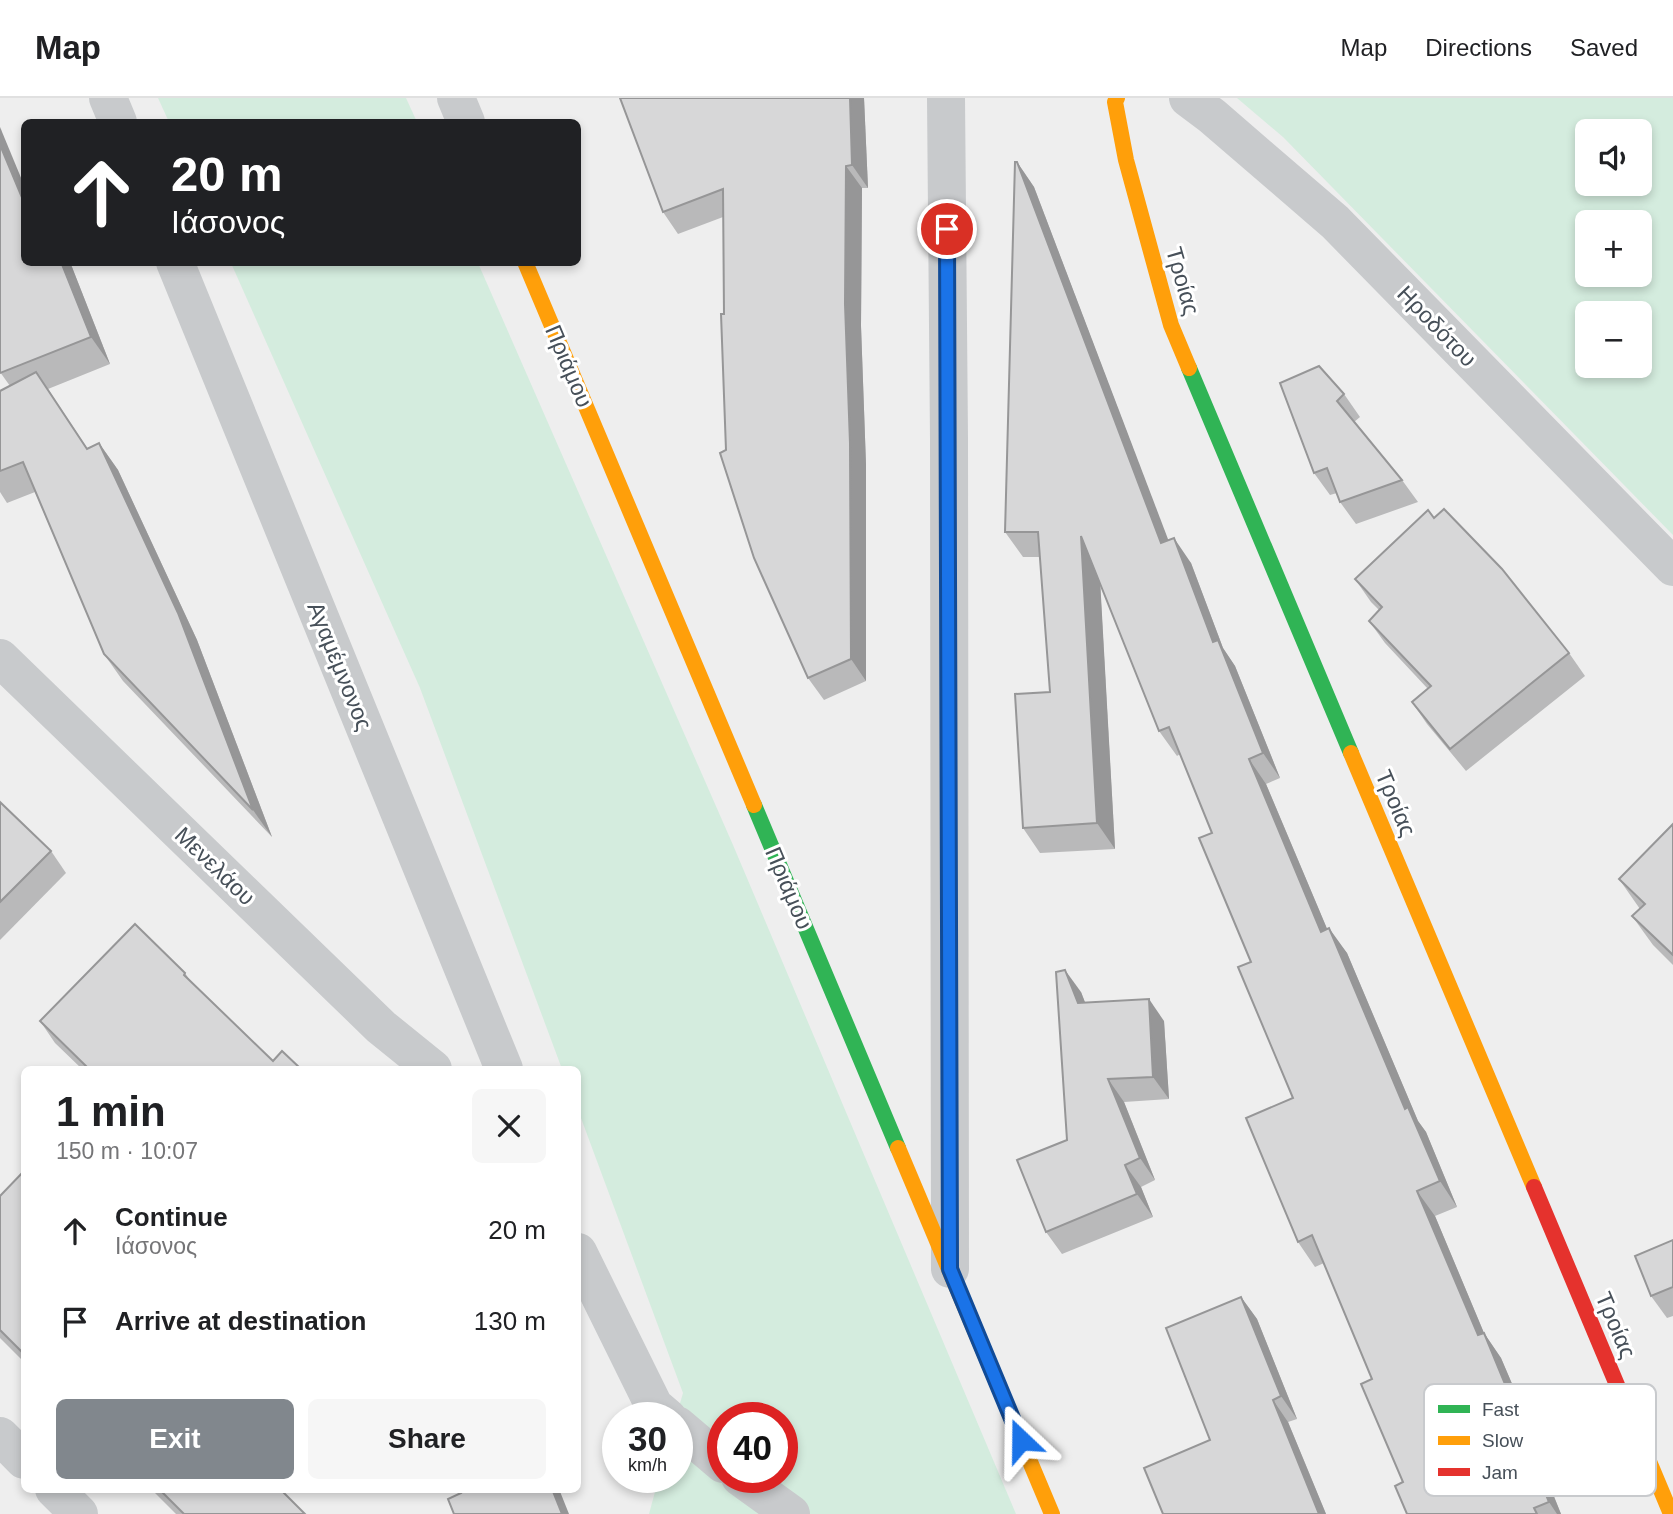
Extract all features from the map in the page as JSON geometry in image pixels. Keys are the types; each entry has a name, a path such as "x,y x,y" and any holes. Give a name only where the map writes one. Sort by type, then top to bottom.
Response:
{"street":[{"path":"108,98 117,119"},
{"path":"456,98 465,119"},
{"path":"947,98 950,1269"},
{"name":"Τροίας","path":"1117,98 1115,102 1126,160 1171,326 1616,1384"},
{"name":"Ηροδότου","path":"1188,98 1335,222 1673,567"},
{"name":"Αγαμέμνονος","path":"177,266 503,1066"},
{"name":"Πριάμου","path":"527,266 1052,1514"},
{"name":"Μενελάου","path":"0,658 381,1027 429,1066"},
{"path":"581,1258 652,1402"},
{"path":"0,1436 21,1457"},
{"path":"693,1439 707,1450"},
{"name":"Τροίας","path":"1656,1478 1671,1514"},
{"path":"58,1493 79,1514"},
{"path":"762,1493 791,1514"}],"green space":[{"path":"158,98 406,98 416,119 168,119"},
{"path":"1237,98 1673,98 1673,535 1283,137"},
{"path":"232,266 479,266 733,845 1016,1514 649,1514 655,1493 693,1493 693,1402 680,1402 683,1393 581,1118 581,1066 561,1066 420,688"}],"building":[{"path":"620,98 850,98 852,165 846,166 845,304 850,443 851,659 808,678 754,558 720,453 726,450 721,314 724,314 723,189 663,212"},
{"path":"0,145 21,195 21,266 63,266 91,337 0,373"},
{"path":"1017,162 1161,543 1174,538 1213,642 1218,640 1263,753 1249,759 1321,932 1329,928 1405,1109 1408,1107 1440,1181 1417,1191 1478,1335 1484,1333 1505,1384 1424,1384 1424,1496 1547,1496 1549,1502 1534,1508 1537,1514 1407,1514 1395,1486 1403,1482 1361,1384 1372,1379 1312,1235 1298,1242 1246,1118 1293,1098 1238,967 1251,962 1199,838 1212,833 1169,727 1159,731 1081,536 1097,823 1023,828 1015,694 1050,692 1038,532 1005,532"},
{"path":"1319,366 1344,394 1337,401 1402,480 1340,502 1327,468 1314,473 1280,383"},
{"path":"36,372 87,449 99,443 178,613 253,810 104,654 23,462 0,471 0,391"},
{"path":"1444,509 1502,569 1569,653 1450,749 1412,702 1431,686 1369,621 1382,607 1355,579 1428,510 1434,518"},
{"path":"0,802 51,851 0,902"},
{"path":"1673,824 1673,955 1632,916 1645,904 1619,879"},
{"path":"135,924 273,1061 282,1051 298,1066 86,1066 40,1021"},
{"path":"1065,970 1078,1003 1149,999 1153,1077 1108,1079 1140,1158 1125,1165 1137,1194 1046,1232 1017,1160 1067,1140 1056,972"},
{"path":"21,1174 21,1351 0,1330 0,1196"},
{"path":"1673,1240 1673,1287 1651,1296 1635,1256"},
{"path":"1241,1297 1281,1396 1273,1400 1319,1514 1163,1514 1144,1468 1210,1440 1166,1328"},
{"path":"163,1493 284,1493 305,1514 184,1514"},
{"path":"461,1493 554,1493 562,1514 454,1514 448,1499"}],"traffic: fast":[{"path":"1189,368 1351,753"},
{"path":"754,805 898,1148"}],"traffic: slow":[{"path":"1117,98 1115,102 1126,160 1171,325 1189,368"},
{"path":"527,266 754,805"},
{"path":"1351,753 1534,1187"},
{"path":"898,1148 1052,1514"},
{"path":"1656,1478 1671,1514"}],"traffic: jam":[{"path":"1534,1187 1617,1384"}],"route":[{"path":"947,229 950,1269 1021,1440"}]}
